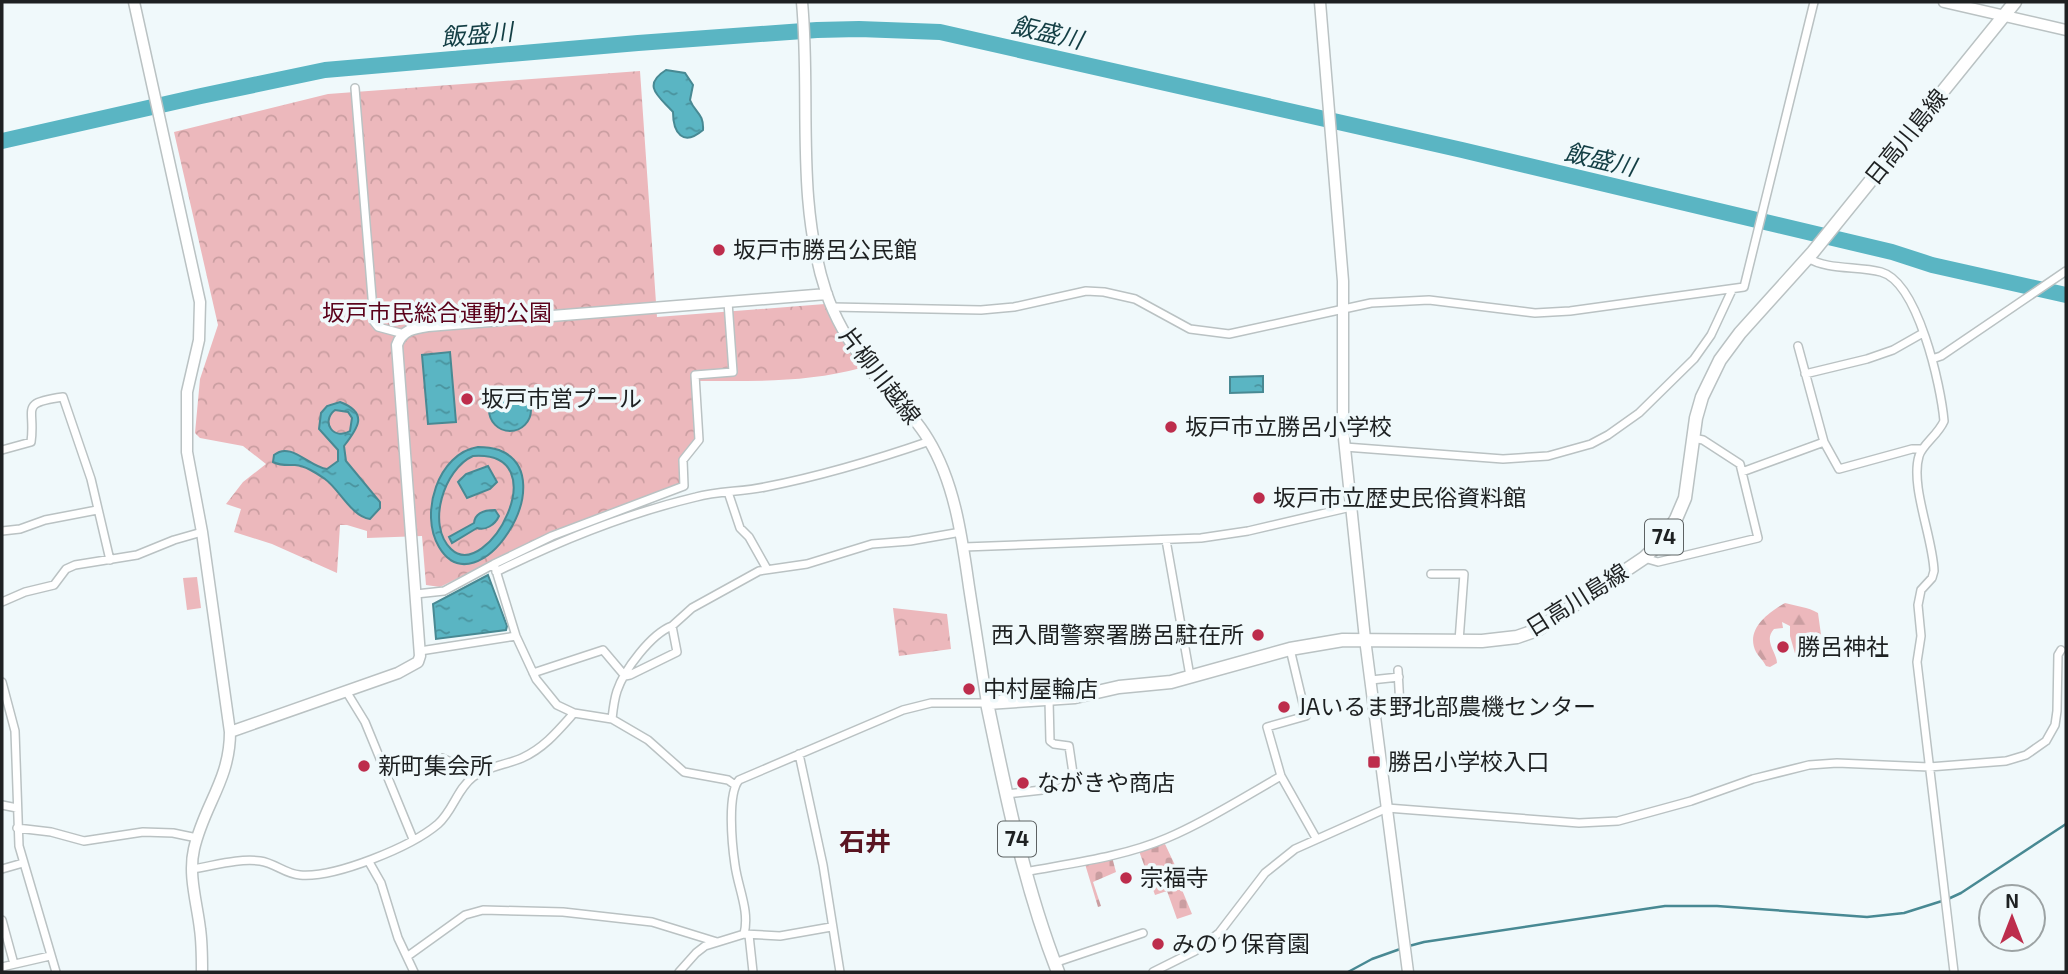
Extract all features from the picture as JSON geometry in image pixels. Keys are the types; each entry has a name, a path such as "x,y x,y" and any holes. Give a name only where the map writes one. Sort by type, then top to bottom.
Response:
{"main road":[{"name":"日高川島線","path":"987,703 1049,700 1088,695 1119,687 1171,682 1324,642 1365,639 1460,641 1504,639 1529,634 1644,558 1662,541 1685,498 1702,397 1720,360 1740,333 1810,255 2015,2"},
{"name":"74","path":"987,703 1035,911 1056,968"}],"street":[{"path":"134,2 200,302 199,340 187,392 187,452 202,532 230,732 226,771 197,838 192,869 201,932 202,972"},
{"path":"1320,2 1343,308 1345,447 1365,639 1408,972"},
{"path":"832,307 981,310 1014,307 1086,291 1104,292 1135,299 1190,329 1220,334 1247,331 1370,303 1429,300 1535,313 1732,290 1746,285 1814,2"},
{"path":"1944,2 2066,30"},
{"name":"片柳川越線","path":"803,7 807,175 814,246 827,294 848,339 930,441 947,484 964,547 987,703"},
{"path":"355,88 374,322 378,327 404,334"},
{"path":"1810,255 1819,265 1879,271 1891,277 1903,288 1932,359 1944,421 1939,432 1922,449 1918,461 1918,480 1934,570 1918,605 1921,636 1917,662 1954,972"},
{"path":"1932,359 1941,356 2065,272"},
{"path":"1345,447 1503,459 1548,456 1591,444 1639,413 1694,359 1711,335 1732,290"},
{"path":"230,732 411,667 418,662 420,651 397,345 412,328 827,294"},
{"path":"495,568 552,536 684,486 683,460 699,440 695,375 733,372 728,302"},
{"path":"1805,374 1880,355 1923,333"},
{"path":"1798,346 1824,442 1839,469 1912,449 1922,449"},
{"path":"2,450 31,442 30,417 38,400 63,397 81,447 110,559"},
{"path":"1644,558 1658,562 1758,538 1740,464 1703,440 1693,438"},
{"path":"416,594 444,591 543,549 656,508 700,496 762,488 869,463 930,441"},
{"path":"1742,472 1824,442"},
{"path":"728,492 740,528 749,537 767,569"},
{"path":"964,547 1222,536 1351,507"},
{"path":"2,531 97,510"},
{"path":"2,602 25,592 54,585 66,569 75,565 137,555 202,532"},
{"path":"612,719 615,698 637,656 692,608 759,570 807,564 872,544 910,541 961,532"},
{"path":"1166,540 1190,676"},
{"path":"495,568 516,636 533,673 545,693 557,705 574,713 612,719 648,740 684,772 728,780 735,785"},
{"path":"1431,574 1464,574 1460,641"},
{"path":"625,676 677,652 672,626"},
{"path":"420,651 516,636"},
{"path":"1290,649 1306,716 1267,727 1281,776 1316,838"},
{"path":"533,673 603,650 625,676"},
{"path":"1153,972 1207,944 1230,921 1265,873 1296,849 1387,808 1579,823 1618,821 1690,801 1753,779 1809,765 1837,763 1930,767 2006,761 2026,755 2046,741 2055,724 2057,663 2061,650"},
{"path":"1371,680 1398,674 1400,707 1375,711"},
{"path":"2,682 15,731 17,828 23,863 56,972"},
{"path":"346,691 365,722 413,839"},
{"path":"1006,794 1060,788 1073,780 1069,746 1050,741 1049,700"},
{"path":"753,972 746,934 746,915 735,865 732,799 735,785 742,778 913,707 932,703 987,703"},
{"path":"192,869 259,861 302,875 369,862 438,824 466,783 477,774 522,758 546,744 574,713"},
{"path":"799,754 823,865 840,972"},
{"path":"386,773 442,758 477,774"},
{"path":"1025,872 1162,841 1281,776"},
{"path":"2,805 17,808"},
{"path":"17,828 51,832 84,841 143,832 173,832 197,838"},
{"path":"369,862 381,883 398,938 414,972"},
{"path":"2,869 23,863"},
{"path":"408,956 465,915 483,910 563,912 652,922 717,942"},
{"path":"2,920 14,964"},
{"path":"679,972 696,953 717,942 746,934 780,936 831,927"},
{"path":"1056,968 1143,933"},
{"path":"2,967 50,956"}],"green space":[{"name":"坂戸市民総合運動公園","path":"640,71 657,317 825,304 836,329 861,368 799,379 693,381 697,439 680,459 682,485 546,535 440,587 426,585 422,536 367,538 367,531 340,525 337,573 272,544 234,532 241,509 226,504 243,482 266,464 243,446 200,438 195,433 200,379 218,325 174,132 328,94"},
{"path":"197,577 201,608 187,610 183,578"},
{"path":"1785,603 1818,613 1822,642 1817,653 1809,650 1799,658 1796,657 1790,626 1782,622 1783,628 1774,629 1770,638 1777,663 1766,666 1756,652 1753,636 1765,617"},
{"path":"893,608 947,614 951,649 899,656"},
{"path":"1165,844 1182,880 1180,885 1192,914 1177,919 1167,891 1155,895 1139,851"},
{"path":"1112,857 1116,872 1093,882 1101,906 1098,907 1085,864"}],"water":[{"path":"666,70 685,73 693,85 690,100 703,124 703,130 696,135 680,135 675,126 673,112 655,92 654,81"},
{"path":"450,352 456,422 428,424 422,355"},
{"path":"1263,376 1263,392 1230,393 1230,377"},
{"path":"510,389 525,395 531,410 525,425 510,431 495,425 489,410 495,395"},
{"path":"340,402 349,406 358,416 357,427 344,446 346,461 380,502 380,508 370,519 351,508 325,479 314,472 299,466 273,462 274,455 287,451 327,469 338,461 338,450 319,429 321,413 327,406","holes":["335,410 348,412 352,418 350,431 339,434 334,432 329,425 331,415"]},
{"path":"478,447 499,450 517,464 523,485 519,509 508,532 492,551 474,562 455,562 439,547 431,518 436,487 443,473 452,461 464,452","holes":["473,456 498,460 511,473 513,492 508,513 496,533 482,548 466,555 451,549 444,539 439,512 447,485 454,473"]},
{"path":"488,466 497,482 490,489 467,498 458,482 466,474"},
{"path":"495,510 499,516 492,525 483,529 477,528 452,543 449,537 474,523 481,513"},
{"path":"488,575 507,626 506,630 436,639 433,604"}],"waterway":[{"name":"飯盛川","path":"2,141 325,70 817,30 940,32 1462,150 1892,252 1932,265 2066,295"},
{"path":"1948,899 2066,824"},
{"path":"1409,946 1665,906 1717,906 1867,917 1904,913 1942,901"},
{"path":"1348,972 1372,959 1403,948"}],"place":[{"name":"坂戸市勝呂公民館","path":"719,250"},
{"name":"坂戸市営プール","path":"467,399"},
{"name":"坂戸市立勝呂小学校","path":"1171,427"},
{"name":"坂戸市立歴史民俗資料館","path":"1259,498"},
{"name":"西入間警察署勝呂駐在所","path":"1258,635"},
{"name":"勝呂神社","path":"1783,647"},
{"name":"中村屋輪店","path":"969,689"},
{"name":"JAいるま野北部農機センター","path":"1284,707"},
{"name":"勝呂小学校入口","path":"1374,762"},
{"name":"新町集会所","path":"364,766"},
{"name":"ながきや商店","path":"1023,783"},
{"name":"宗福寺","path":"1126,878"},
{"name":"みのり保育園","path":"1158,944"}],"district":[{"name":"石井","path":"865,842"}]}
